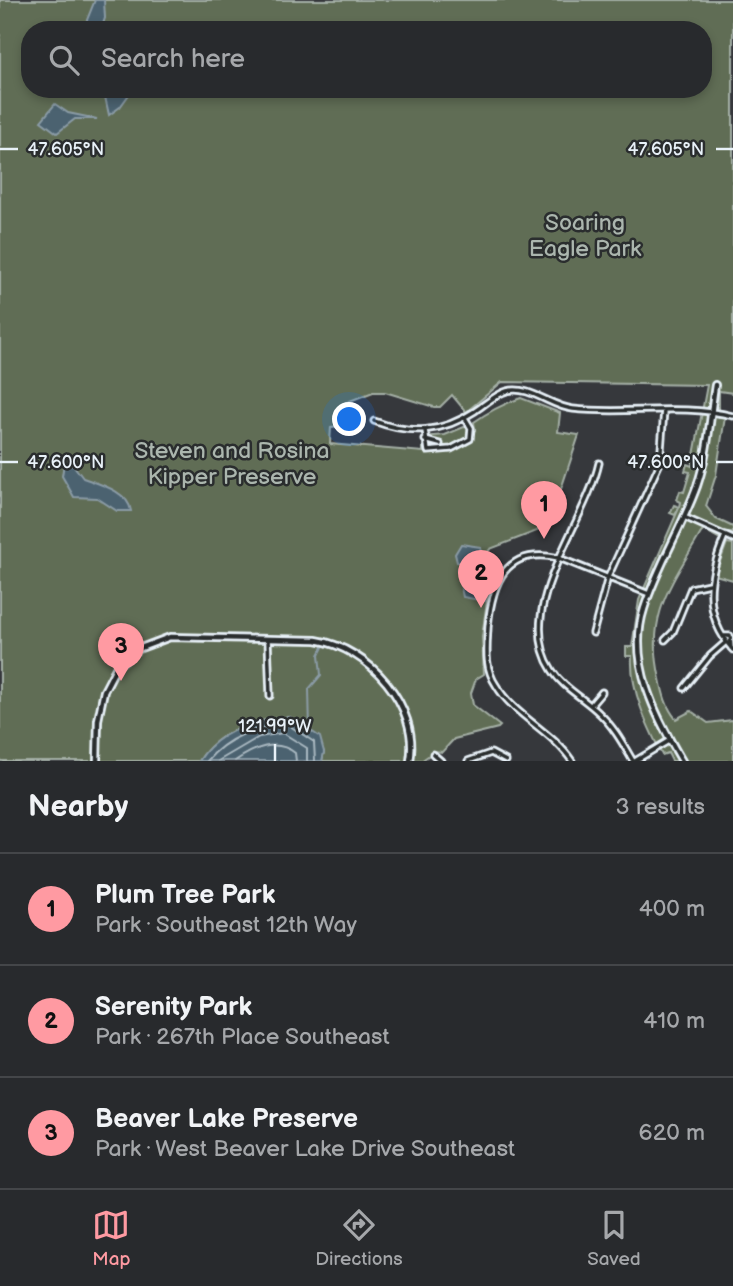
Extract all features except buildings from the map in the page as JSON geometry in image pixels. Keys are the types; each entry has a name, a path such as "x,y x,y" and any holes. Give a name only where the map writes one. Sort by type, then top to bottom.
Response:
{"street":[{"path":"682,761 656,715 641,659 640,630 649,594 701,472 715,385"},
{"path":"374,421 425,430 451,426 506,391 526,392 574,410 664,410 733,416"},
{"path":"593,633 608,577 657,471 663,451 664,410"},
{"path":"425,430 426,450 430,452 466,443 470,439 471,428 465,418"},
{"path":"425,440 440,444"},
{"path":"599,463 588,498 559,558 541,621 541,645 554,673 610,724 634,761 670,740"},
{"path":"684,517 733,539"},
{"path":"725,536 710,584 712,611 722,636 732,649"},
{"path":"572,761 561,746 501,693 488,669 486,650 494,586 506,569 528,556 559,558 649,594"},
{"path":"665,640 673,632 691,588 710,584"},
{"path":"722,636 730,636 732,649"},
{"path":"97,761 98,720 104,691 117,666 138,649 165,638 268,638 326,642 364,660 384,681 405,713 412,734 410,761"},
{"path":"268,638 270,696"},
{"path":"684,688 710,656 726,642"},
{"path":"591,705 602,692"},
{"path":"433,754 441,761"},
{"path":"468,761 491,754 506,761"}],"green space":[{"path":"0,0 733,0 733,393 719,391 719,417 725,417 716,475 706,506 716,519 733,527 733,534 725,531 720,539 704,530 701,533 671,585 658,618 656,656 665,700 676,719 691,711 708,723 733,720 733,761 672,761 668,753 662,755 637,694 632,656 626,656 626,647 632,647 639,600 679,508 675,515 670,513 674,505 680,507 681,502 677,500 680,491 684,492 690,472 685,471 687,464 692,466 707,385 502,382 466,412 452,395 440,407 434,407 385,392 373,392 342,404 341,426 331,427 330,444 423,452 423,437 445,435 464,427 475,430 474,422 521,398 560,413 558,432 579,435 557,501 537,531 490,549 471,575 472,580 489,586 482,637 484,674 476,679 471,693 473,705 500,726 454,739 442,752 435,751 421,761 322,761 324,752 314,734 290,717 264,720 227,734 216,741 199,761 0,761"},
{"path":"727,543 733,544 733,580 715,575"}],"water":[{"path":"95,0 104,0 104,21 87,21"},
{"path":"105,98 126,98 120,107 109,115"},
{"path":"55,104 68,113 97,119 75,119 57,133 41,121"},
{"path":"64,463 74,466 83,478 119,493 129,504 131,511 117,511 97,498 74,497 62,476"},
{"path":"461,544 480,547 481,553 472,564 457,562 455,554"},
{"path":"461,566 468,569 468,582 481,593 487,592 485,601 463,597 457,569"},
{"path":"290,717 320,737 324,752 322,761 199,761 216,741 239,728"}],"waterway":[{"path":"310,731 309,689 321,675 319,655 323,647"}],"place":[{"name":"Plum Tree Park","path":"544,539"},
{"name":"Serenity Park","path":"481,608"},
{"name":"Beaver Lake Preserve","path":"121,681"}],"park label":[{"name":"Soaring Eagle Park","path":"585,236"},
{"name":"Steven and Rosina Kipper Preserve","path":"232,464"}]}
